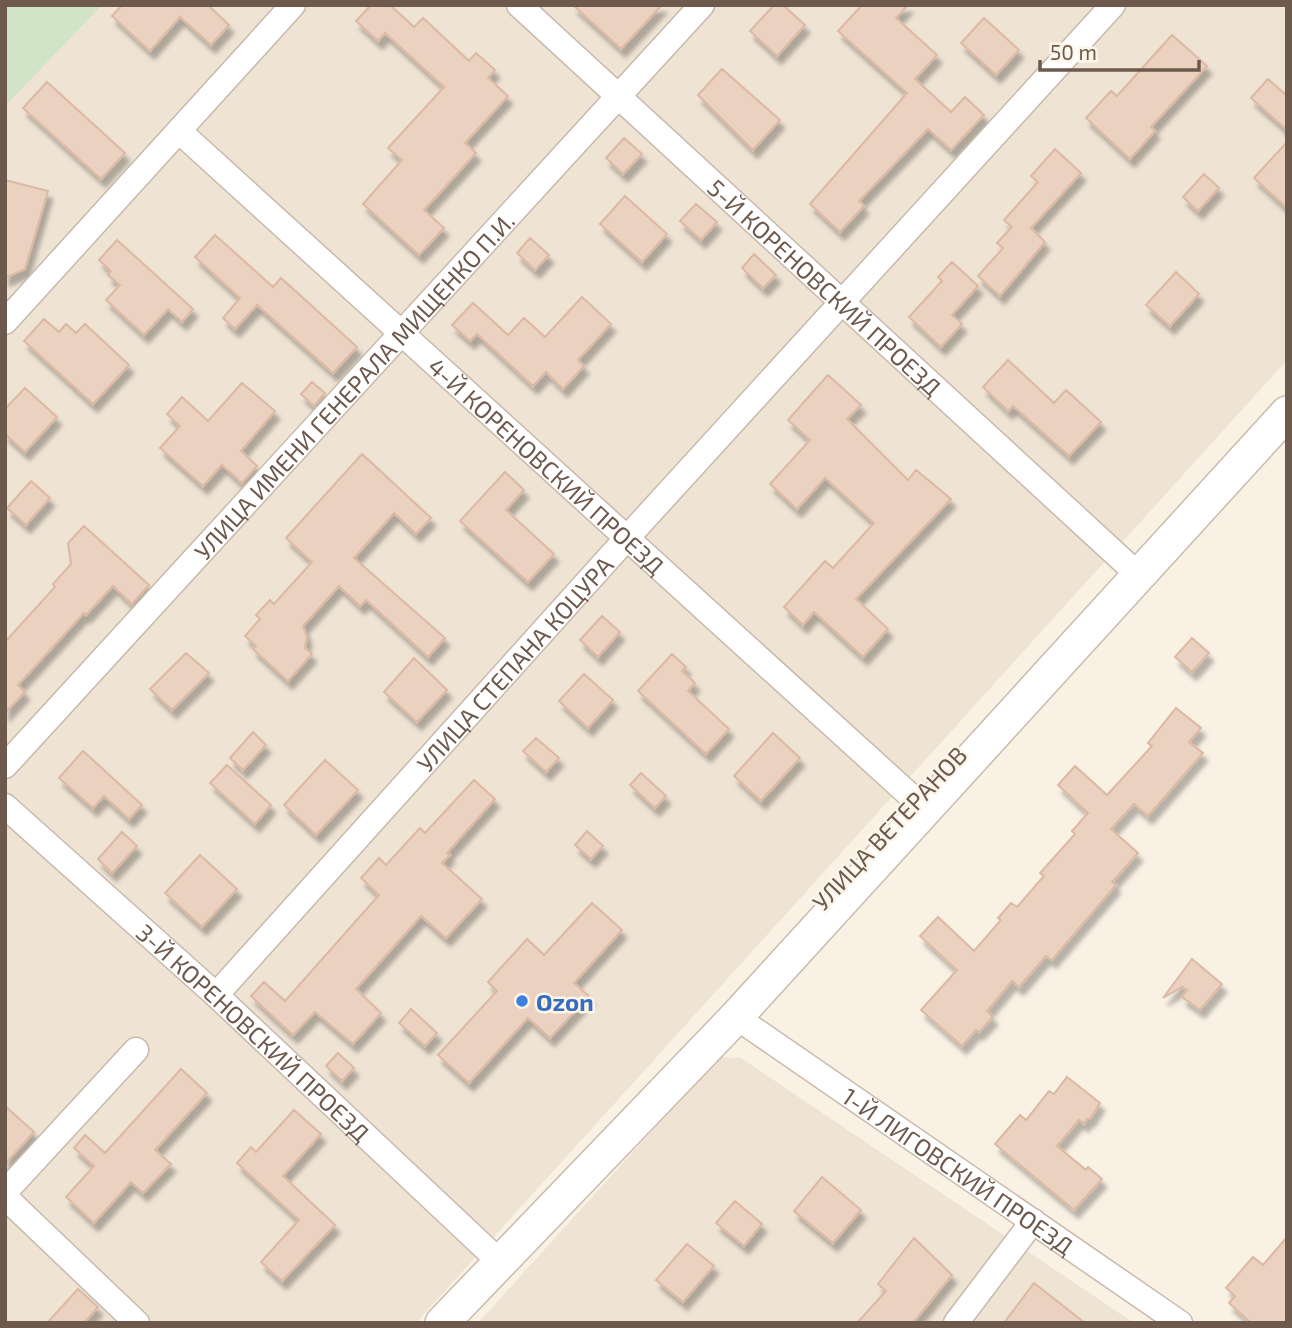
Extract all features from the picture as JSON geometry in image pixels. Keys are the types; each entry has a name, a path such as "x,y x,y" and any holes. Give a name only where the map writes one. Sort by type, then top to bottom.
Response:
{"street":[{"path":"5,322 292,5"},
{"name":"5-Й КОРЕНОВСКИЙ ПРОЕЗД","path":"519,5 1132,569"},
{"name":"УЛИЦА ИМЕНИ ГЕНЕРАЛА МИЩЕНКО П.И.","path":"5,766 702,5"},
{"name":"УЛИЦА СТЕПАНА КОЦУРА","path":"216,995 626,539 1113,5"},
{"name":"4-Й КОРЕНОВСКИЙ ПРОЕЗД","path":"179,131 914,799"},
{"name":"УЛИЦА ВЕТЕРАНОВ","path":"500,1262 516,1235 914,799 1287,402"},
{"name":"УЛИЦА ВЕТЕРАНОВ","path":"442,1323 736,1017 1287,413"},
{"name":"3-Й КОРЕНОВСКИЙ ПРОЕЗД","path":"5,806 216,995 500,1262"},
{"name":"1-Й ЛИГОВСКИЙ ПРОЕЗД","path":"736,1017 1180,1323"},
{"path":"136,1050 5,1195 137,1323"},
{"path":"956,1323 1033,1221"}],"shaded area":[{"path":"96,5 1287,5 1287,360 416,1323 5,1323 5,102"},
{"path":"719,1057 741,1058 1134,1323 478,1323"}],"green space":[{"path":"5,5 102,5 5,106"}],"building":[{"path":"122,5 208,5 229,25 211,45 180,17 150,51 112,16"},
{"path":"371,5 390,5 414,27 423,18 469,61 476,53 495,70 488,78 508,96 465,143 476,153 424,210 444,228 419,255 363,204 402,160 388,148 444,87 385,33 378,41 356,21"},
{"path":"573,5 662,5 621,49"},
{"path":"774,5 783,5 805,25 777,56 750,31"},
{"path":"862,5 908,5 896,18 937,55 915,79 951,112 965,97 984,115 951,150 928,129 859,201 864,206 840,232 810,204 907,93 838,31"},
{"path":"984,18 1019,50 996,75 961,43"},
{"path":"1172,35 1207,66 1151,127 1155,131 1130,159 1086,118 1111,91 1117,96"},
{"path":"722,69 780,120 753,150 698,95"},
{"path":"1268,79 1287,96 1287,130 1251,98"},
{"path":"47,82 125,153 101,179 23,108"},
{"path":"624,138 642,154 623,174 606,158"},
{"path":"1287,142 1287,208 1254,178"},
{"path":"1055,149 1081,173 1031,228 1045,242 1000,296 978,276 1003,248 997,243 1012,227 1004,220 1038,182 1031,176"},
{"path":"1204,174 1219,188 1198,211 1183,197"},
{"path":"5,180 48,191 25,269 5,278"},
{"path":"625,196 667,234 642,262 600,224"},
{"path":"696,204 717,222 701,240 680,221"},
{"path":"215,235 273,287 281,278 357,347 333,373 257,305 235,329 223,318 240,298 195,257"},
{"path":"530,238 549,255 535,270 517,253"},
{"path":"117,240 193,309 182,322 168,309 144,335 106,300 120,285 108,275 111,271 99,260"},
{"path":"754,254 776,275 763,288 742,268"},
{"path":"952,262 978,286 952,315 962,324 941,347 909,317 942,281 938,277"},
{"path":"1176,272 1199,294 1170,326 1146,305"},
{"path":"582,297 611,324 578,360 584,366 563,389 546,372 533,386 477,334 470,341 452,325 473,303 508,335 524,318 545,337"},
{"path":"44,319 59,332 66,324 76,333 85,324 129,365 93,404 24,341"},
{"path":"1008,360 1054,403 1066,390 1101,422 1069,456 1013,406 1008,411 983,387"},
{"path":"828,375 861,405 847,419 908,480 916,470 951,499 856,599 888,629 863,657 814,612 803,625 784,607 825,561 833,568 874,523 825,478 797,509 770,484 810,440 788,420"},
{"path":"312,382 325,393 314,406 301,394"},
{"path":"242,383 275,411 241,451 257,466 242,483 222,465 203,486 160,448 180,426 167,414 182,397 208,421"},
{"path":"25,388 57,417 25,452 5,434 5,409"},
{"path":"362,454 431,518 416,534 394,513 354,558 445,638 428,657 366,600 360,606 339,586 303,626 307,637 305,648 312,654 288,681 253,649 256,646 245,636 260,619 256,615 270,600 274,604 312,562 286,538"},
{"path":"505,472 524,490 506,510 554,554 528,582 460,521"},
{"path":"31,481 50,498 26,525 7,508"},
{"path":"84,526 149,585 132,604 113,586 86,615 84,613 18,685 25,692 5,713 5,642 55,587 53,584 71,564 68,543"},
{"path":"602,616 620,632 598,657 580,640"},
{"path":"1192,638 1209,653 1192,672 1175,657"},
{"path":"186,653 209,673 172,710 150,689"},
{"path":"672,654 686,667 682,671 695,683 688,691 729,729 706,754 638,691"},
{"path":"414,658 447,690 417,722 384,692"},
{"path":"584,674 613,700 588,728 559,701"},
{"path":"1176,708 1201,728 1189,742 1203,753 1148,816 1134,804 1111,829 1138,853 1112,882 1116,885 1052,960 1046,956 1019,987 1012,981 987,1011 993,1017 979,1032 976,1030 962,1046 921,1010 957,970 920,936 938,917 974,951 1001,920 998,918 1011,903 1017,907 1044,876 1040,873 1075,834 1072,831 1088,813 1058,785 1075,766 1107,795 1152,746 1148,743"},
{"path":"253,732 266,745 243,770 230,758"},
{"path":"773,733 800,758 761,801 734,776"},
{"path":"536,738 559,758 546,772 523,751"},
{"path":"83,751 142,805 129,819 104,796 93,808 59,778"},
{"path":"325,760 358,790 316,835 284,805"},
{"path":"227,765 271,805 255,824 210,783"},
{"path":"641,773 666,796 655,808 630,785"},
{"path":"474,780 495,799 447,853 450,855 442,863 482,899 446,938 421,916 356,989 381,1013 353,1044 315,1012 293,1035 251,996 264,982 285,1001 379,895 361,878 379,858 386,865 420,828 425,833"},
{"path":"587,831 603,846 591,859 575,845"},
{"path":"122,832 137,846 112,873 98,859"},
{"path":"200,855 237,889 202,927 165,893"},
{"path":"592,903 622,930 574,983 589,996 550,1038 528,1018 469,1083 438,1055 497,991 488,982 527,939 544,955"},
{"path":"1192,959 1222,984 1200,1010 1182,997 1187,990 1182,987 1163,998"},
{"path":"411,1009 437,1033 425,1046 399,1023"},
{"path":"338,1053 354,1068 342,1081 326,1066"},
{"path":"181,1069 207,1093 155,1150 171,1164 143,1193 131,1182 94,1223 66,1197 94,1166 74,1148 85,1135 105,1153"},
{"path":"1067,1077 1100,1103 1090,1119 1084,1124 1079,1120 1057,1146 1086,1170 1088,1167 1102,1179 1074,1210 995,1144 1020,1115 1026,1120 1049,1091 1054,1094"},
{"path":"5,1106 34,1132 5,1164"},
{"path":"294,1110 321,1134 283,1176 335,1225 282,1281 261,1262 299,1220 237,1163 251,1147 256,1152"},
{"path":"822,1177 861,1210 833,1243 794,1211"},
{"path":"735,1201 762,1224 744,1246 716,1223"},
{"path":"1287,1237 1287,1323 1251,1323 1229,1303 1235,1296 1226,1288 1253,1257 1263,1265"},
{"path":"914,1238 952,1275 913,1323 857,1323 886,1291 878,1284"},
{"path":"687,1244 714,1266 683,1302 656,1280"},
{"path":"1034,1283 1085,1323 1004,1323"},
{"path":"78,1289 98,1307 84,1323 47,1323"}],"place":[{"name":"Ozon","path":"522,1001"}]}
